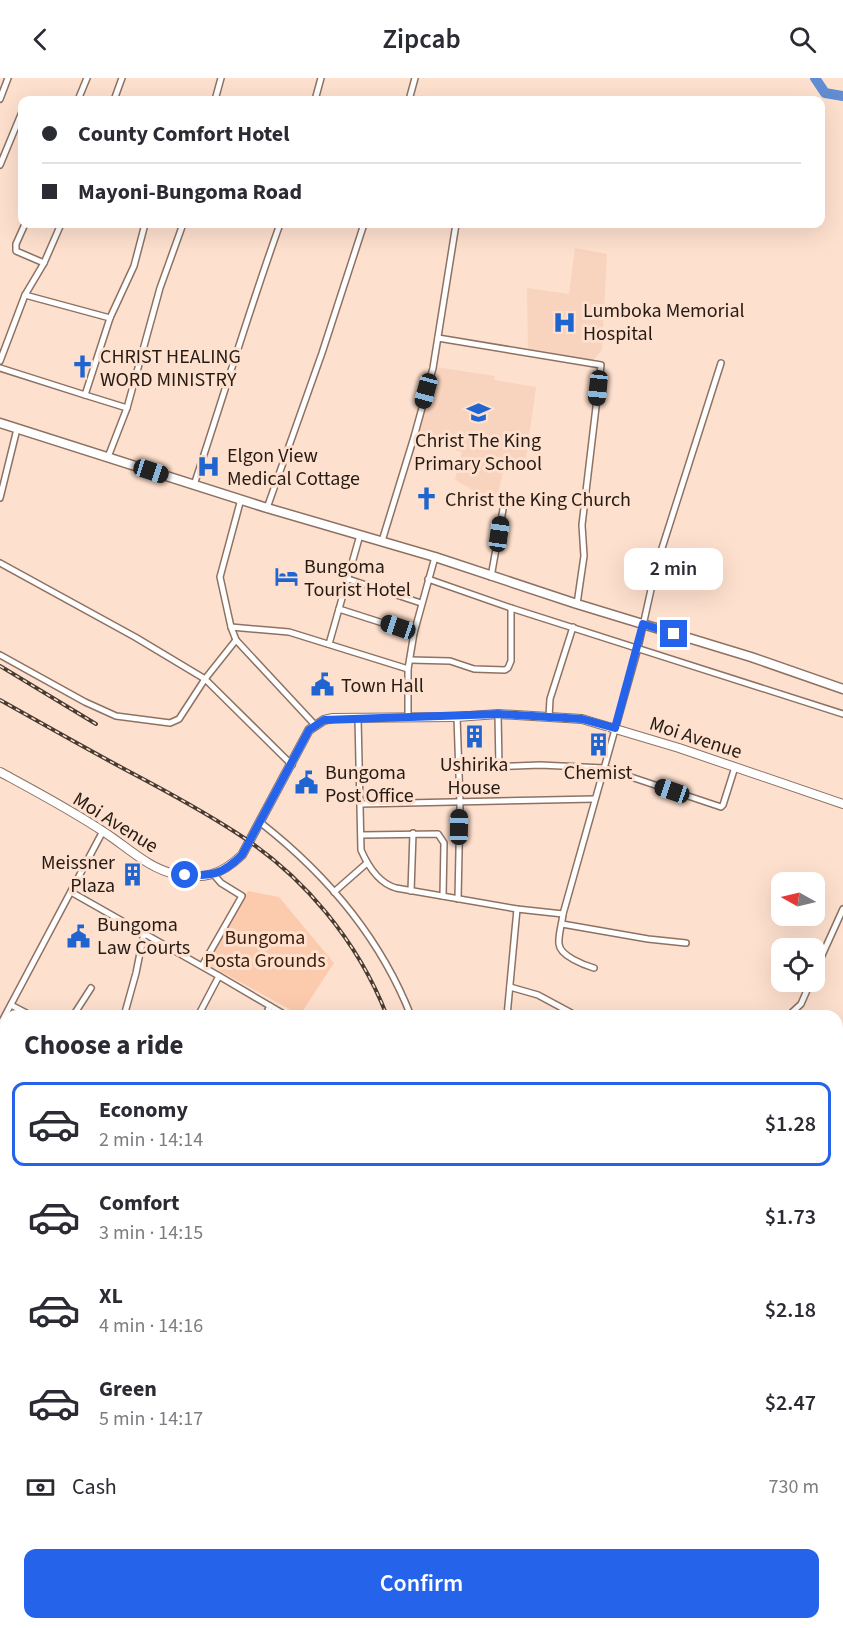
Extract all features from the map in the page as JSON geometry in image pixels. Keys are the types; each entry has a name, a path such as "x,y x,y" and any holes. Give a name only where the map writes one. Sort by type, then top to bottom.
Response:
{"main road":[{"path":"0,423 842,686"}],"street":[{"path":"0,99 8,78"},
{"path":"80,96 87,78"},
{"path":"115,96 122,78"},
{"path":"216,96 221,78"},
{"path":"316,96 321,78"},
{"path":"410,96 415,78"},
{"path":"0,165 18,122"},
{"path":"23,228 16,243 16,251 44,263"},
{"path":"0,361 26,296 59,228"},
{"path":"84,395 110,318 134,266 144,228"},
{"path":"108,457 127,408 160,288 182,228"},
{"path":"194,485 226,390 252,300 279,228"},
{"path":"267,508 322,353 363,228"},
{"path":"382,541 433,368 455,228"},
{"path":"26,296 110,318"},
{"path":"438,338 601,365 582,525 584,556 577,604"},
{"path":"594,968 576,962 561,950 559,940 563,915 638,648 656,567 721,363"},
{"path":"0,368 127,408"},
{"path":"0,498 17,429"},
{"path":"491,577 505,498"},
{"path":"202,966 242,897 221,883 214,875 225,870 242,855 309,730 315,725 236,640 231,627 220,577 241,499"},
{"path":"329,644 360,535"},
{"path":"408,718 408,669 414,633 435,557"},
{"path":"0,563 135,637 205,680 291,765"},
{"path":"348,579 421,603"},
{"path":"428,579 511,608 843,714"},
{"path":"410,660 450,661 474,669 505,670 511,661 511,608"},
{"path":"339,609 414,633"},
{"path":"231,627 289,632 408,669"},
{"path":"549,717 550,699 573,627"},
{"path":"0,655 85,702 116,716 170,723 180,719 205,680 236,640"},
{"path":"498,714 499,766"},
{"name":"Moi Avenue","path":"315,725 333,718 457,717 498,714 582,719 843,804"},
{"path":"457,717 460,803 458,899"},
{"path":"358,718 361,850 367,863 383,883 411,891 563,915"},
{"path":"459,768 553,765 604,768 720,807 723,805 735,767"},
{"name":"Moi Avenue","path":"0,772 103,831 160,869 173,874 214,875"},
{"path":"360,804 595,799"},
{"path":"261,823 286,843 334,892 380,950 408,1010"},
{"path":"8,1010 103,831"},
{"path":"411,891 413,833"},
{"path":"361,835 438,834 444,843 443,896"},
{"path":"334,892 367,863"},
{"path":"71,892 277,1010"},
{"path":"508,1010 517,909"},
{"path":"825,949 843,909"},
{"path":"562,924 648,939 686,943"},
{"path":"126,1010 144,933"},
{"path":"201,1010 219,976"},
{"path":"510,987 538,995 566,1010"},
{"path":"77,1010 91,988"},
{"path":"794,1010 801,1004 806,992"},
{"path":"10,1005 20,1010"},
{"path":"268,1010 270,1006"}],"shaded area":[{"name":"Lumboka Memorial Hospital","path":"575,248 607,254 602,350 591,362 528,351 527,288 569,294"},
{"name":"Christ The King Primary School","path":"435,367 495,376 494,380 536,387 525,466 505,464 496,503 455,480 462,452 416,439"}],"green space":[{"name":"Bungoma Posta Grounds","path":"248,891 279,897 334,963 303,1010 291,1010 207,964"}],"waterway":[{"path":"815,78 825,93 843,96"}],"railway":[{"path":"0,666 96,724"},
{"path":"0,700 169,793 260,849 283,868 326,912 361,962 384,1010"}],"place":[{"name":"Lumboka Memorial Hospital","path":"565,322"},
{"name":"CHRIST HEALING WORD MINISTRY","path":"82,367"},
{"name":"Christ The King Primary School","path":"478,412"},
{"name":"Elgon View Medical Cottage","path":"209,466"},
{"name":"Christ the King Church","path":"427,499"},
{"name":"Bungoma Tourist Hotel","path":"286,577"},
{"name":"Town Hall","path":"323,685"},
{"name":"Ushirika House","path":"474,737"},
{"name":"Chemist","path":"598,745"},
{"name":"Bungoma Post Office","path":"307,783"},
{"name":"Meissner Plaza","path":"133,874"},
{"name":"Bungoma Law Courts","path":"79,936"}],"route":[{"path":"185,875 214,875 225,870 242,855 309,730 324,720 498,714 582,719 615,728 643,624 674,634"}]}
